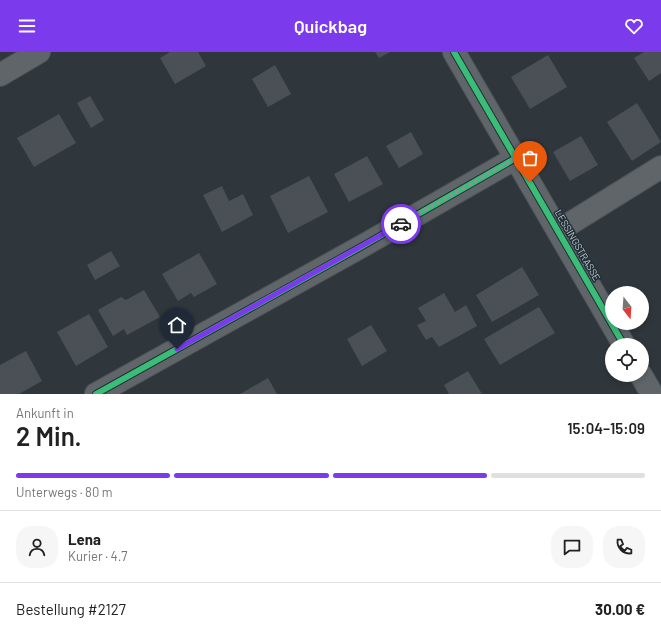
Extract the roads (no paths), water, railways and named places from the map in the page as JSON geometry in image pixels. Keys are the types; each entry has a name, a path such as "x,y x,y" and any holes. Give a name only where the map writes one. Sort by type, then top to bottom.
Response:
{"street":[{"path":"0,75 38,52"},
{"name":"LESSINGSTRASSE","path":"454,52 620,338"},
{"path":"96,394 359,248 516,158"},
{"path":"558,231 661,167"},
{"path":"645,382 652,394"}]}
